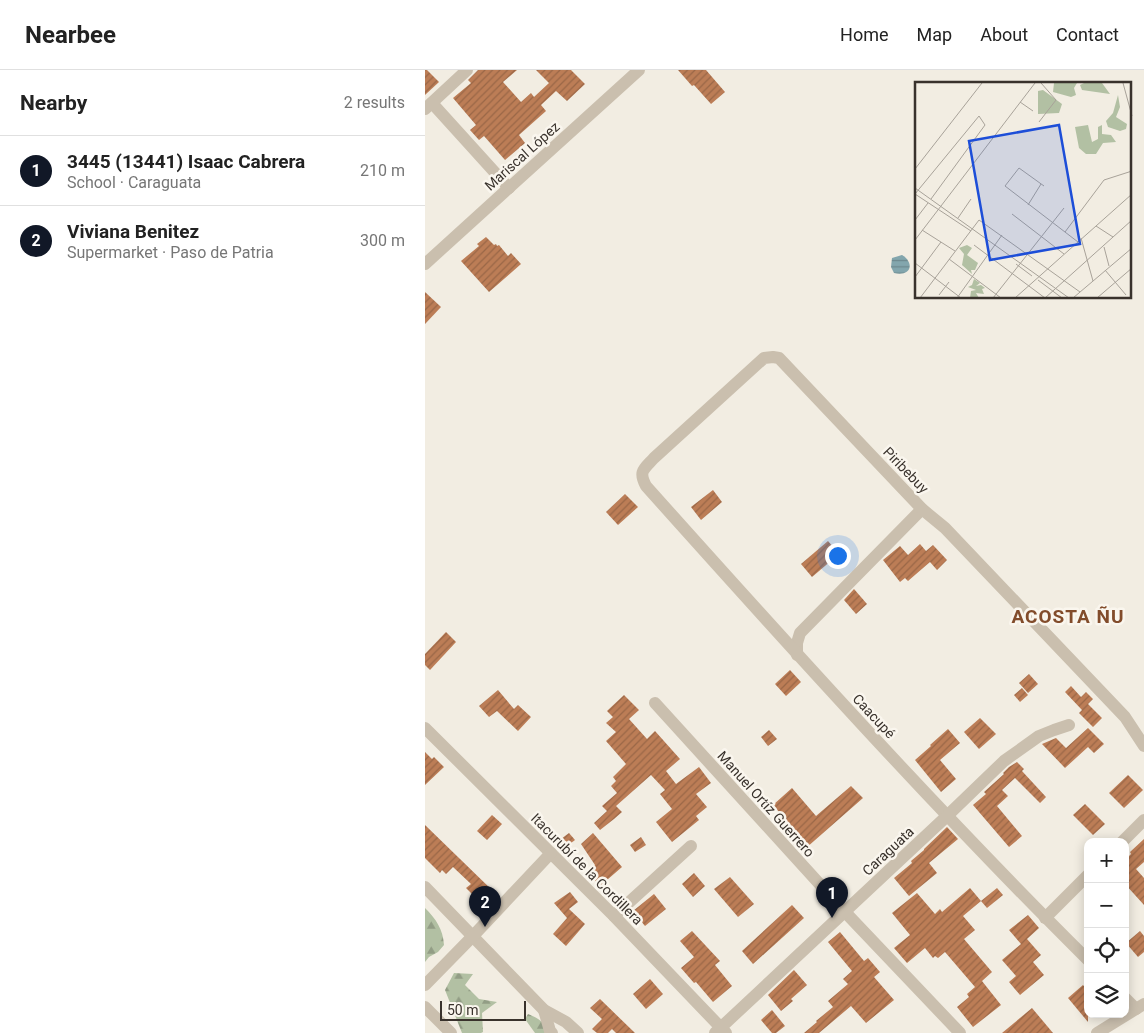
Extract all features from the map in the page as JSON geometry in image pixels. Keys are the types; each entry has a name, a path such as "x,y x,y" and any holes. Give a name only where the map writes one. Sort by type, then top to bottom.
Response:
{"street":[{"path":"467,70 429,106 509,188"},
{"name":"Mariscal López","path":"425,264 639,70"},
{"name":"Piribebuy","path":"646,486 641,478 642,473 654,458 764,358 773,356 779,358 922,509 945,528 1125,717 1144,746"},
{"name":"Caacupé","path":"646,486 797,655 947,816 1084,956"},
{"path":"797,655 797,643 800,633 922,509"},
{"name":"Manuel Ortíz Guerrero","path":"655,703 845,912 959,1033"},
{"name":"Caraguata","path":"721,1031 1004,760 1039,736 1069,725"},
{"name":"Itacurubí de la Cordillera","path":"425,728 614,916 721,1031"},
{"path":"1126,838 1144,820"},
{"path":"614,916 691,846"},
{"path":"425,984 551,853"},
{"path":"1045,918 1084,880"},
{"path":"425,887 544,1010 566,1022 578,1033"},
{"path":"1097,1033 1140,1006"},
{"path":"425,1007 451,1033"},
{"path":"544,1010 552,1033"}],"green space":[{"path":"425,908 438,925 444,945 425,962"},
{"path":"454,973 473,974 465,985 479,999 497,1002 482,1013 483,1032 481,1033 462,1033 445,990"},
{"path":"528,1014 541,1021 551,1033 535,1033 525,1019"}],"water":[{"path":"902,255 909,262 909,268 904,273 894,273 891,267 892,258"}],"building":[{"path":"425,70 439,82 425,95"},
{"path":"478,70 517,70 503,82 521,102 531,93 534,97 549,83 536,70 571,70 585,84 567,101 556,91 541,105 546,111 519,135 525,143 505,160 484,136 479,140 470,130 476,125 453,98 471,83 468,80"},
{"path":"678,70 706,70 725,92 711,104"},
{"path":"486,237 494,245 499,245 508,256 511,253 521,264 489,292 461,261 479,246 477,244"},
{"path":"425,292 441,307 425,324"},
{"path":"713,490 722,502 701,520 691,507"},
{"path":"625,494 638,507 618,525 606,512"},
{"path":"828,541 839,554 812,577 801,564"},
{"path":"920,544 926,551 933,545 947,560 937,570 930,562 908,581 905,578 900,582 883,560 900,546 908,555"},
{"path":"854,589 867,604 856,614 844,600"},
{"path":"446,632 456,642 430,670 425,665 425,654"},
{"path":"790,670 801,682 786,696 775,684"},
{"path":"1029,674 1038,684 1028,693 1019,683"},
{"path":"1071,686 1081,697 1086,692 1093,699 1088,704 1102,718 1093,727 1079,713 1082,710 1065,692"},
{"path":"1022,688 1028,695 1020,702 1014,695"},
{"path":"498,690 514,709 518,705 531,717 518,731 497,711 489,717 479,706"},
{"path":"624,695 639,710 629,719 647,739 655,731 680,759 666,771 676,784 699,767 711,783 696,794 707,807 696,816 699,820 672,842 656,822 672,809 660,794 665,790 651,775 616,806 622,812 614,819 600,830 594,823 607,811 602,806 617,793 611,786 616,781 613,777 626,764 606,741 616,732 606,723 613,717 607,711"},
{"path":"980,718 996,734 979,749 964,732"},
{"path":"1088,728 1104,744 1094,753 1088,747 1065,768 1042,744 1056,738 1066,748"},
{"path":"948,729 960,743 940,760 956,779 941,792 915,760"},
{"path":"769,730 777,739 768,746 761,737"},
{"path":"425,752 432,759 434,757 444,767 425,785"},
{"path":"1017,762 1024,769 1022,771 1046,797 1040,803 1015,778 1002,790 1008,796 997,806 1022,836 1009,847 973,805 986,794 984,792 1009,767"},
{"path":"1128,775 1143,790 1124,808 1109,793"},
{"path":"851,786 863,798 806,848 794,835 797,833 773,805 792,788 816,816"},
{"path":"1085,804 1105,824 1093,835 1073,815"},
{"path":"492,815 502,824 487,840 477,831"},
{"path":"425,825 494,892 482,904 466,888 471,884 453,867 446,874 442,870 440,873 425,858"},
{"path":"947,827 958,839 929,863 937,873 909,896 894,878 912,863 911,861"},
{"path":"569,833 575,840 567,846 561,839"},
{"path":"593,833 622,867 600,886 587,872 595,865 581,844"},
{"path":"641,837 646,845 635,852 630,845"},
{"path":"1144,839 1144,862 1136,869 1144,878 1144,905 1129,888 1130,852"},
{"path":"694,873 705,886 693,897 682,884"},
{"path":"730,877 754,904 738,917 714,889"},
{"path":"970,888 981,901 963,916 975,930 964,939 992,972 982,981 1001,1005 973,1027 957,1007 969,997 967,994 975,987 945,952 938,958 935,956 933,958 925,948 907,963 894,948 910,935 892,913 917,893 935,914 940,909 942,912"},
{"path":"997,888 1003,895 987,908 981,901"},
{"path":"570,892 578,902 569,909 585,924 566,946 553,934 567,918 554,903"},
{"path":"654,894 666,909 645,926 633,911"},
{"path":"792,905 804,918 753,964 742,951"},
{"path":"1028,915 1039,928 1027,939 1041,955 1033,962 1044,975 1020,995 1009,982 1016,976 1002,960 1021,944 1009,930"},
{"path":"692,931 720,961 715,965 732,986 713,1002 681,968 694,957 680,941"},
{"path":"1140,931 1144,936 1144,952 1138,957 1129,946 1129,940"},
{"path":"840,932 864,961 868,958 880,972 874,977 894,1000 866,1023 851,1006 819,1033 804,1033 833,1007 828,1001 848,984 843,979 852,971 828,942"},
{"path":"794,970 807,985 781,1011 768,995"},
{"path":"650,979 663,994 646,1009 633,994"},
{"path":"1083,985 1084,1017 1068,998"},
{"path":"600,999 635,1033 616,1033 612,1029 608,1033 597,1033 592,1029 602,1019 590,1008"},
{"path":"1032,1008 1053,1033 1002,1033"},
{"path":"772,1010 785,1026 776,1033 772,1033 761,1020"}],"place":[{"name":"3445 (13441) Isaac Cabrera","path":"832,918"},
{"name":"Viviana Benitez","path":"485,927"}],"district":[{"name":"ACOSTA ÑU","path":"1068,616"}]}
